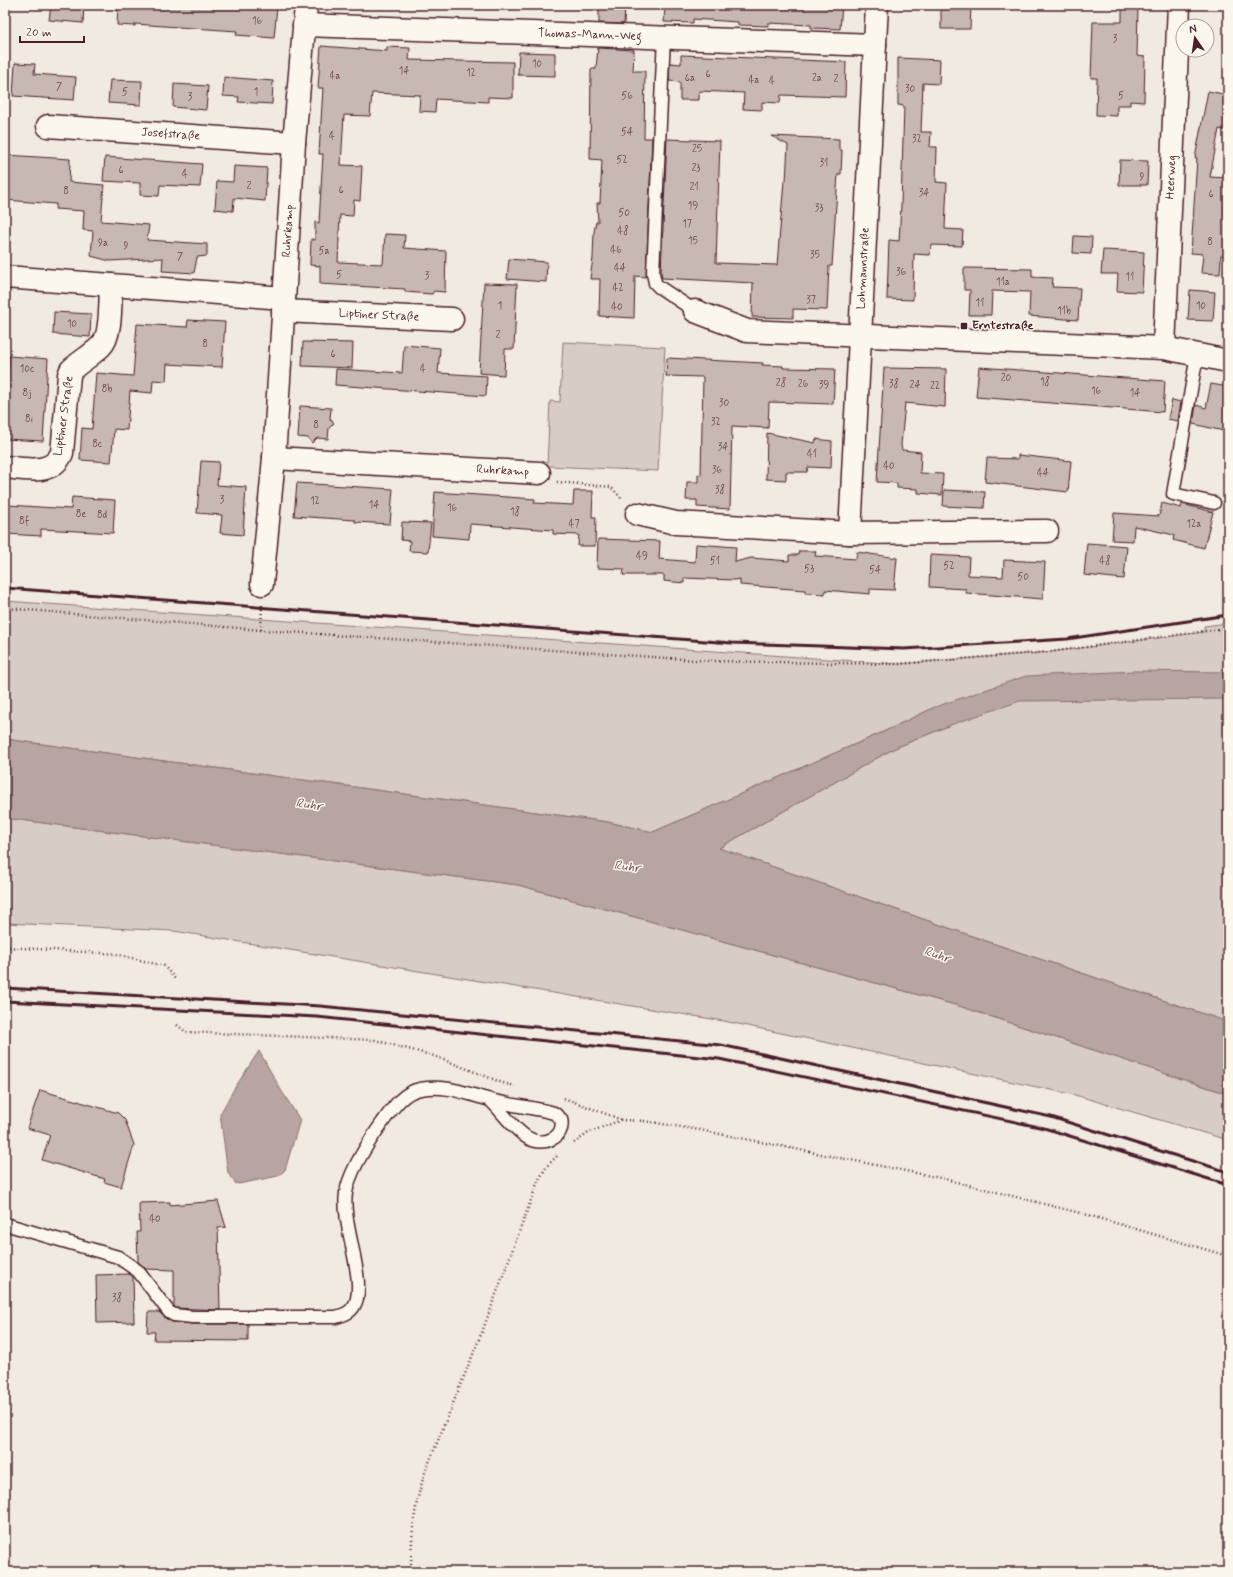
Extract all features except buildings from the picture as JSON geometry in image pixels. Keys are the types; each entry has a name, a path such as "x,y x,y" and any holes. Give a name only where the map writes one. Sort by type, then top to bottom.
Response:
{"street":[{"name":"Lohmannstraße","path":"850,533 877,5"},
{"name":"Heerweg","path":"1164,348 1178,5"},
{"name":"Thomas-Mann-Weg","path":"305,15 664,37 875,45"},
{"name":"Ruhrkamp","path":"262,584 274,458 294,143 305,15"},
{"name":"Josefstraße","path":"48,126 294,143"},
{"name":"Liptiner Straße","path":"5,277 111,285 283,304 452,319"},
{"name":"Liptiner Straße","path":"5,467 39,469 48,467 59,460 62,453 69,375 71,370 102,346 106,340 108,332 111,285"},
{"path":"695,310 748,331 861,334 1164,348 1228,361"},
{"name":"Ruhrkamp","path":"274,458 539,473"},
{"path":"637,514 676,524 850,533 1047,531"}],"lane":[{"path":"664,37 653,273 659,287 695,310"},
{"path":"1197,355 1173,494 1214,503"},
{"path":"5,1224 118,1257 138,1271 169,1312 174,1315 192,1317 336,1317 345,1314 353,1308 358,1299 359,1287 347,1227 345,1204 346,1191 350,1178 392,1109 409,1093 427,1088 444,1088 463,1091 490,1100 554,1113 561,1119 562,1129 558,1135 549,1140 541,1141 528,1138 490,1100"}],"path":[{"path":"539,473 554,482 611,487 637,514"},
{"path":"5,608 261,630 711,660 883,664 1050,652 1228,628"},
{"path":"5,947 116,954 164,966 176,980"},
{"path":"177,1025 186,1032 375,1040 434,1056 503,1083 518,1087"},
{"path":"562,1098 622,1120 644,1121 700,1130 941,1178 1088,1215 1228,1256"},
{"path":"569,1147 590,1132 622,1120"},
{"path":"411,1572 413,1521 419,1490 426,1470 482,1332 538,1181 547,1166 560,1154"}],"shaded area":[{"path":"563,342 665,347 658,471 547,466 550,401 560,402"},
{"path":"5,601 898,664 1050,652 1204,632 1204,626 1228,623 1228,1022 995,944 719,848 893,749 953,724 935,707 881,733 653,832 608,822 5,739"},
{"path":"5,818 518,885 959,1006 1228,1094 1228,1140 1075,1095 724,1021 174,931 5,923"}],"water":[{"name":"Ruhr","path":"1136,671 1228,672 1228,699 1020,701 953,724 893,749 719,848 995,944 1228,1022 1228,1094 959,1006 518,885 5,818 5,739 608,822 653,832 881,733 935,707 1026,676"},
{"path":"259,1051 300,1120 285,1170 278,1176 239,1184 235,1183 228,1173 220,1114 234,1089"}],"railway":[{"path":"5,588 732,643 904,649 1067,639 1228,615"},
{"path":"5,988 320,1006 721,1045 1051,1117 1228,1172"},
{"path":"5,1001 317,1017 719,1059 1044,1128 1228,1185"}],"place":[{"name":"Erntestraße","path":"964,326"}]}
